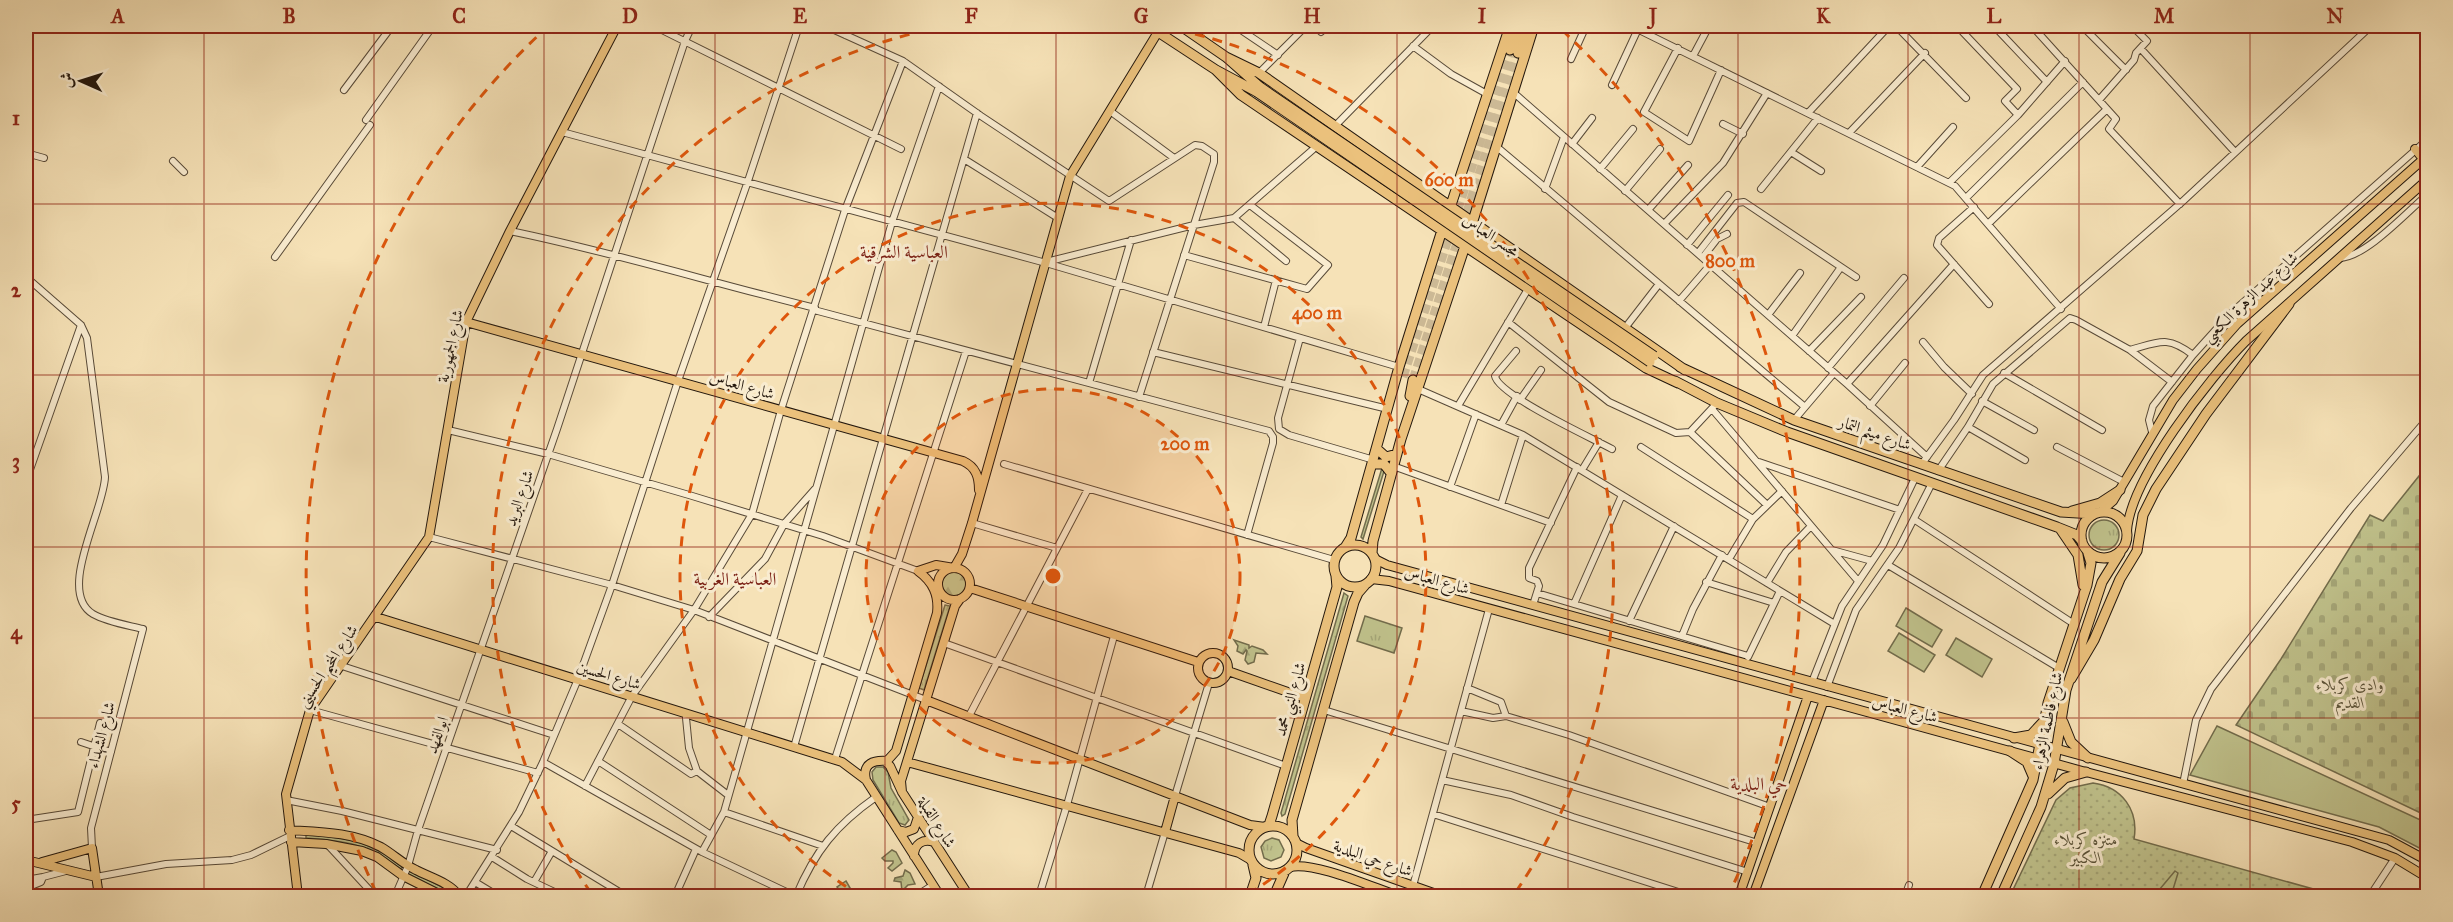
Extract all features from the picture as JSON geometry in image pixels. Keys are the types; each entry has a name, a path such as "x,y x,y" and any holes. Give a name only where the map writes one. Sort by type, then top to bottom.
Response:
{"highway":[{"path":"1149,26 1216,70 1258,89"},
{"path":"1181,26 1226,57 1259,73 1685,370"},
{"path":"1382,433 1399,367 1510,26"},
{"path":"1518,26 1514,51 1526,26"},
{"path":"1274,897 1296,858 1292,820 1354,602 1358,592 1375,572 1373,541 1415,385 1473,222 1534,26"},
{"path":"1226,57 1258,89"},
{"path":"1216,70 1241,95 1646,368 1678,383"},
{"name":"مجسر العباس","path":"1258,89 1652,359"},
{"path":"1431,193 1445,194 1457,185"},
{"path":"1479,202 1480,221 1488,232"},
{"path":"1421,216 1432,230 1434,256"},
{"path":"1459,264 1467,255 1477,254"},
{"path":"2071,678 2094,640 2120,579 2137,551 2143,515 2156,489 2206,414 2289,304"},
{"name":"شارع ميثم التمار","path":"1652,359 1685,370 1733,394 1794,420 1924,461 1938,471 2061,512 2097,513"},
{"name":"شارع ميثم التمار","path":"1652,359 1678,383 1715,406 2057,527 2077,535 2082,541"},
{"path":"1346,546 1351,538 1382,433 1403,377"},
{"path":"1377,449 1386,457 1397,454"},
{"path":"1373,462 1384,464 1392,469"},
{"path":"2061,512 2095,505 2122,486"},
{"path":"2097,513 2117,516 2127,531 2127,543 2115,557 2101,559 2088,553 2082,541 2083,525 2097,513"},
{"path":"2057,527 2072,544 2080,560 2083,577 2082,602"},
{"path":"1368,582 1348,586 1336,576 1334,560 1340,549 1346,546 1362,546 1373,556"},
{"name":"شارع فاطمة الزهراء","path":"1986,894 2033,780 2039,759 2045,717 2082,602 2091,563 2088,553"},
{"name":"شارع فاطمة الزهراء","path":"2001,897 2041,807 2055,764 2061,714 2071,678 2102,582 2120,553"},
{"name":"شارع النبي محمد","path":"1265,827 1270,823 1337,587 1336,576"},
{"path":"2061,714 2068,737 2088,758"},
{"path":"2014,738 2031,735 2038,729 2045,717"},
{"path":"2010,751 2027,762 2033,780"},
{"path":"2041,807 2049,792 2060,781 2086,772"},
{"path":"1250,897 1256,878 1249,853 1253,837 1265,827 1281,827 1295,839"},
{"path":"1251,860 1255,866 1266,873 1279,874 1288,869"}],"main road":[{"name":"شارع الجمهورية","path":"376,617 429,537 466,322 510,231 616,26"},
{"path":"960,599 946,598 939,587 942,574 954,568 962,554 972,523 1070,176 1158,32"},
{"path":"2415,149 2425,157"},
{"name":"شارع عبد الزهرة الكعبي","path":"2097,513 2113,501 2152,432 2197,369 2237,324 2425,157"},
{"name":"شارع عبد الزهرة الكعبي","path":"2127,531 2131,509 2138,494 2192,405 2235,351 2427,179"},
{"name":"شارع العباس","path":"466,322 963,461 974,468 979,486 978,504"},
{"name":"شارع العباس","path":"1373,556 1387,565 1747,660 1827,687 2057,750"},
{"path":"940,897 876,797 864,773 869,764 878,760 885,761 891,758 896,751 938,605 930,582 918,571 936,565 954,568 967,574 970,588"},
{"name":"شارع العباس","path":"1368,582 1389,581 2055,764 2352,842 2395,858 2427,878"},
{"path":"970,588 1198,662"},
{"path":"902,792 900,785 955,606 970,588"},
{"name":"شارع الحسين","path":"376,617 835,759 853,769 866,780"},
{"name":"شارع المخيم الحسيني","path":"286,801 310,710 376,617"},
{"path":"1217,653 1225,658 1228,671 1220,682 1209,683 1198,674 1198,662 1204,655 1217,653"},
{"path":"1228,671 1305,699"},
{"path":"1739,896 1808,696"},
{"path":"926,700 1253,826 1265,827"},
{"path":"1754,897 1824,700"},
{"path":"2057,750 2389,840 2427,861"},
{"name":"شارع القبلة","path":"885,761 890,766 902,792 969,897"},
{"path":"907,762 1239,853 1251,860"},
{"path":"1165,832 1175,796"},
{"path":"286,801 298,897"},
{"path":"898,830 910,831 916,826 918,817"},
{"path":"290,836 334,833 358,838 382,848 408,866 453,889 459,897"},
{"path":"290,836 368,853 403,876 443,897"},
{"name":"شارع حي البلدية","path":"1295,839 1333,858 1442,897"},
{"path":"914,856 919,843 934,842"},
{"path":"42,862 92,848 99,897"},
{"path":"1328,872 1327,865 1333,858"},
{"path":"26,860 42,862 66,871 96,877"},
{"name":"شارع حي البلدية","path":"1288,869 1303,866 1328,872 1399,897"}],"street":[{"path":"344,90 392,26"},
{"path":"275,257 433,26"},
{"path":"654,26 901,149"},
{"name":"شارع البريد","path":"481,649 646,155 692,26"},
{"path":"845,35 854,26"},
{"path":"1234,26 1244,28 1278,55"},
{"path":"1259,73 1306,26"},
{"path":"1321,32 1327,26"},
{"path":"1335,126 1433,26"},
{"path":"1571,59 1586,26"},
{"path":"1631,26 1955,186 2061,309"},
{"path":"1693,56 1709,26"},
{"path":"1808,113 1889,26"},
{"path":"1896,26 1925,53 1966,98"},
{"path":"1957,26 2017,89 2005,102 2018,116"},
{"path":"1994,26 2047,82"},
{"path":"2032,26 2107,109 2115,120 2109,129 2180,204"},
{"path":"2082,26 2126,70"},
{"path":"2099,100 2126,70 2134,60 2136,53 2147,41 2132,26"},
{"path":"1514,93 1847,384 1924,461 1983,375 1991,367 2180,204 2371,26"},
{"path":"466,897 512,826 543,762 578,679 612,585 678,381 748,181 796,27 830,28 903,61 1109,201 1195,145 1202,146 1214,154 1214,162 1139,397"},
{"path":"1612,86 1638,29"},
{"path":"1413,46 1451,74 1487,94"},
{"path":"1678,48 1644,112 1689,141 1721,69"},
{"path":"2141,49 2235,152"},
{"path":"1849,133 1925,53"},
{"path":"585,786 632,696 694,610 752,514 781,410 845,210 872,134 903,61"},
{"path":"1949,183 2018,116 2065,61"},
{"path":"1966,198 2083,82"},
{"path":"686,897 676,894 699,850 724,812 862,323 892,222 939,86"},
{"path":"1664,224 1723,163 1767,93"},
{"path":"1989,223 2107,109"},
{"path":"1110,111 1174,158"},
{"path":"794,747 977,113"},
{"path":"1572,144 1593,118"},
{"path":"1761,189 1818,118"},
{"path":"1723,124 1743,134"},
{"path":"1917,167 1953,127"},
{"path":"1600,169 1633,129"},
{"path":"562,132 1046,263 1399,367"},
{"path":"1545,189 1564,137"},
{"path":"2152,432 2150,412 2193,356 2230,314 2427,139"},
{"path":"1046,263 1131,240 1234,218 1317,146"},
{"path":"1497,147 1805,407"},
{"path":"1625,191 1660,149"},
{"path":"1791,152 1821,171"},
{"path":"26,153 45,158"},
{"path":"964,159 1058,218"},
{"path":"172,161 184,172"},
{"path":"1648,210 1688,165"},
{"path":"2338,258 2352,256 2366,248 2427,194"},
{"path":"1687,245 1728,195"},
{"path":"1700,255 1737,203 1744,202 1856,277"},
{"path":"1184,255 1307,289 1328,264 1250,205"},
{"path":"1974,207 1937,242 1940,249 1989,304"},
{"path":"1234,218 1286,261"},
{"path":"510,231 571,243 1271,432 1274,443 1247,535"},
{"path":"1700,255 1717,239 1727,234"},
{"path":"1089,383 1131,240"},
{"path":"1847,384 1954,264"},
{"path":"1679,301 1710,265"},
{"path":"1792,336 1841,267"},
{"path":"1768,315 1800,273"},
{"path":"26,277 81,325 26,480"},
{"path":"1794,420 1904,278"},
{"path":"1264,327 1276,280"},
{"path":"1625,328 1659,284"},
{"path":"1458,406 1528,289"},
{"path":"1809,351 1861,297"},
{"path":"1938,471 1968,427 1993,384 2071,318 2130,350 2172,382"},
{"path":"1508,322 1609,402 1676,433 1689,432 1715,406 1756,461 1858,581"},
{"name":"شارع الشهداء","path":"81,325 87,338 105,478 81,568 79,593 85,607 96,616 143,629 90,834 92,848"},
{"path":"1300,338 1278,418 1278,426 1281,431 1289,435 1373,462"},
{"path":"1923,342 1944,367 1972,393"},
{"path":"2130,350 2170,342 2176,343 2193,356"},
{"path":"835,759 966,351"},
{"path":"1516,351 1495,376 1498,383 1519,398 1612,449"},
{"path":"1153,352 1388,409"},
{"path":"1870,406 1905,363"},
{"path":"1501,425 1541,370"},
{"path":"2004,374 2102,430"},
{"path":"1415,385 1523,435 1833,623"},
{"path":"1982,401 2034,430"},
{"path":"1450,487 1476,414"},
{"path":"2183,784 2196,720 2211,689 2351,508 2427,418"},
{"path":"1968,427 2025,460"},
{"path":"448,429 548,454 752,514 918,571"},
{"path":"1689,432 1766,504"},
{"path":"1501,505 1523,435"},
{"path":"1533,605 1539,583 1530,578 1529,568 1580,469 1599,442"},
{"path":"1641,447 1753,519"},
{"path":"2057,447 2122,486"},
{"path":"1756,461 1900,510"},
{"path":"1004,464 1334,560"},
{"path":"1392,469 1551,523"},
{"path":"1772,480 1783,470"},
{"path":"1812,682 1833,623 1848,593 1872,561 1916,478"},
{"path":"1827,687 1856,610 1888,565 1915,520 1932,483"},
{"path":"709,617 765,559 784,524 817,486"},
{"path":"969,716 1088,489"},
{"path":"1728,559 1753,519 1782,491"},
{"path":"1574,604 1622,495"},
{"path":"799,506 807,505 810,511"},
{"path":"1915,520 2074,624"},
{"path":"972,523 1057,548"},
{"path":"1629,621 1674,526"},
{"path":"1767,583 1780,559 1811,526"},
{"path":"429,537 612,585 694,610 771,642 926,700"},
{"path":"1831,549 1872,561"},
{"path":"1682,636 1722,555"},
{"path":"1888,565 2059,668"},
{"path":"1707,582 1774,603"},
{"path":"1537,593 1682,636 1747,660 1780,591"},
{"path":"1413,886 1489,609"},
{"path":"1039,897 1114,636"},
{"path":"944,643 1286,766"},
{"name":"ابوالفهد","path":"408,866 418,830 481,649"},
{"path":"342,666 554,735"},
{"path":"1175,796 1209,683"},
{"path":"1467,688 1501,702 1506,716"},
{"path":"310,710 538,773"},
{"path":"1324,710 1758,843"},
{"path":"1461,711 1493,718 1506,716 1569,735 1770,807"},
{"path":"686,718 689,748 697,771 728,795"},
{"path":"26,820 78,812 100,723"},
{"path":"618,724 691,774 697,771"},
{"path":"81,742 111,752"},
{"path":"598,761 711,835"},
{"path":"543,762 699,850 795,897 809,867 823,846 850,816 876,797"},
{"path":"1442,780 1511,795 1748,872"},
{"path":"286,801 342,811 497,850"},
{"path":"724,812 823,846"},
{"path":"1433,814 1691,897"},
{"path":"512,826 626,897"},
{"path":"1146,897 1165,832"},
{"path":"96,877 166,864 232,860 260,851 290,836"},
{"path":"326,844 375,897"},
{"path":"534,882 552,851"},
{"path":"492,857 563,897"},
{"path":"2370,897 2395,858"},
{"path":"394,897 408,866"},
{"path":"26,880 66,871"},
{"path":"26,888 41,882 43,878"},
{"path":"475,882 498,897"},
{"path":"916,897 933,885"},
{"path":"1905,897 1909,885"},
{"path":"2422,897 2427,888"}],"green space":[{"name":"وادي كربلاء القديم","path":"2427,466 2427,816 2236,725 2281,659 2370,515 2383,521"},
{"path":"1382,468 1385,468 1363,539 1361,537"},
{"path":"2104,520 2115,524 2119,535 2115,546 2104,550 2093,546 2089,535 2093,524"},
{"path":"954,572 962,576 966,584 962,592 954,596 946,592 942,584 946,576"},
{"path":"1344,593 1348,596 1285,814 1282,816 1281,813"},
{"path":"945,605 950,606 924,690 919,688"},
{"path":"1906,608 1942,630 1932,647 1896,626"},
{"path":"1365,616 1402,628 1394,653 1357,641"},
{"path":"1899,633 1935,655 1924,672 1888,651"},
{"path":"1956,638 1992,659 1982,677 1946,655"},
{"path":"1234,640 1249,645 1249,648 1252,646 1263,650 1267,654 1256,653 1254,662 1248,664 1245,660 1247,651 1243,654 1237,651 1238,646"},
{"path":"2217,726 2427,823 2427,852 2379,827 2190,775"},
{"path":"876,767 883,767 888,772 891,788 909,820 905,825 899,823 873,780 872,772"},
{"name":"متنزه كربلاء الكبير","path":"2093,783 2112,789 2126,802 2134,819 2134,839 2335,895 2010,896 2056,800 2070,788"},
{"path":"306,835 335,837 357,842 403,866 401,869 377,854 356,845 306,838"},
{"path":"1272,838 1279,840 1284,850 1281,857 1271,861 1264,858 1261,847 1265,841"},
{"path":"892,850 896,852 902,863 892,871 888,868 893,861 885,861 882,858"},
{"path":"409,870 455,896 450,896 407,874"},
{"path":"905,870 910,873 915,884 908,885 902,891 901,882 894,881 895,878 903,876"},
{"path":"2175,871 2178,873 2171,896 2154,896"},
{"path":"846,881 853,893 849,896 844,896 837,887"}],"tunnel":[{"path":"1403,377 1510,50"},
{"path":"1413,380 1518,53"}],"district":[{"name":"العباسية الشرقية","path":"904,252"},
{"name":"العباسية الغربية","path":"735,579"},
{"name":"حي البلدية","path":"1759,784"}]}
